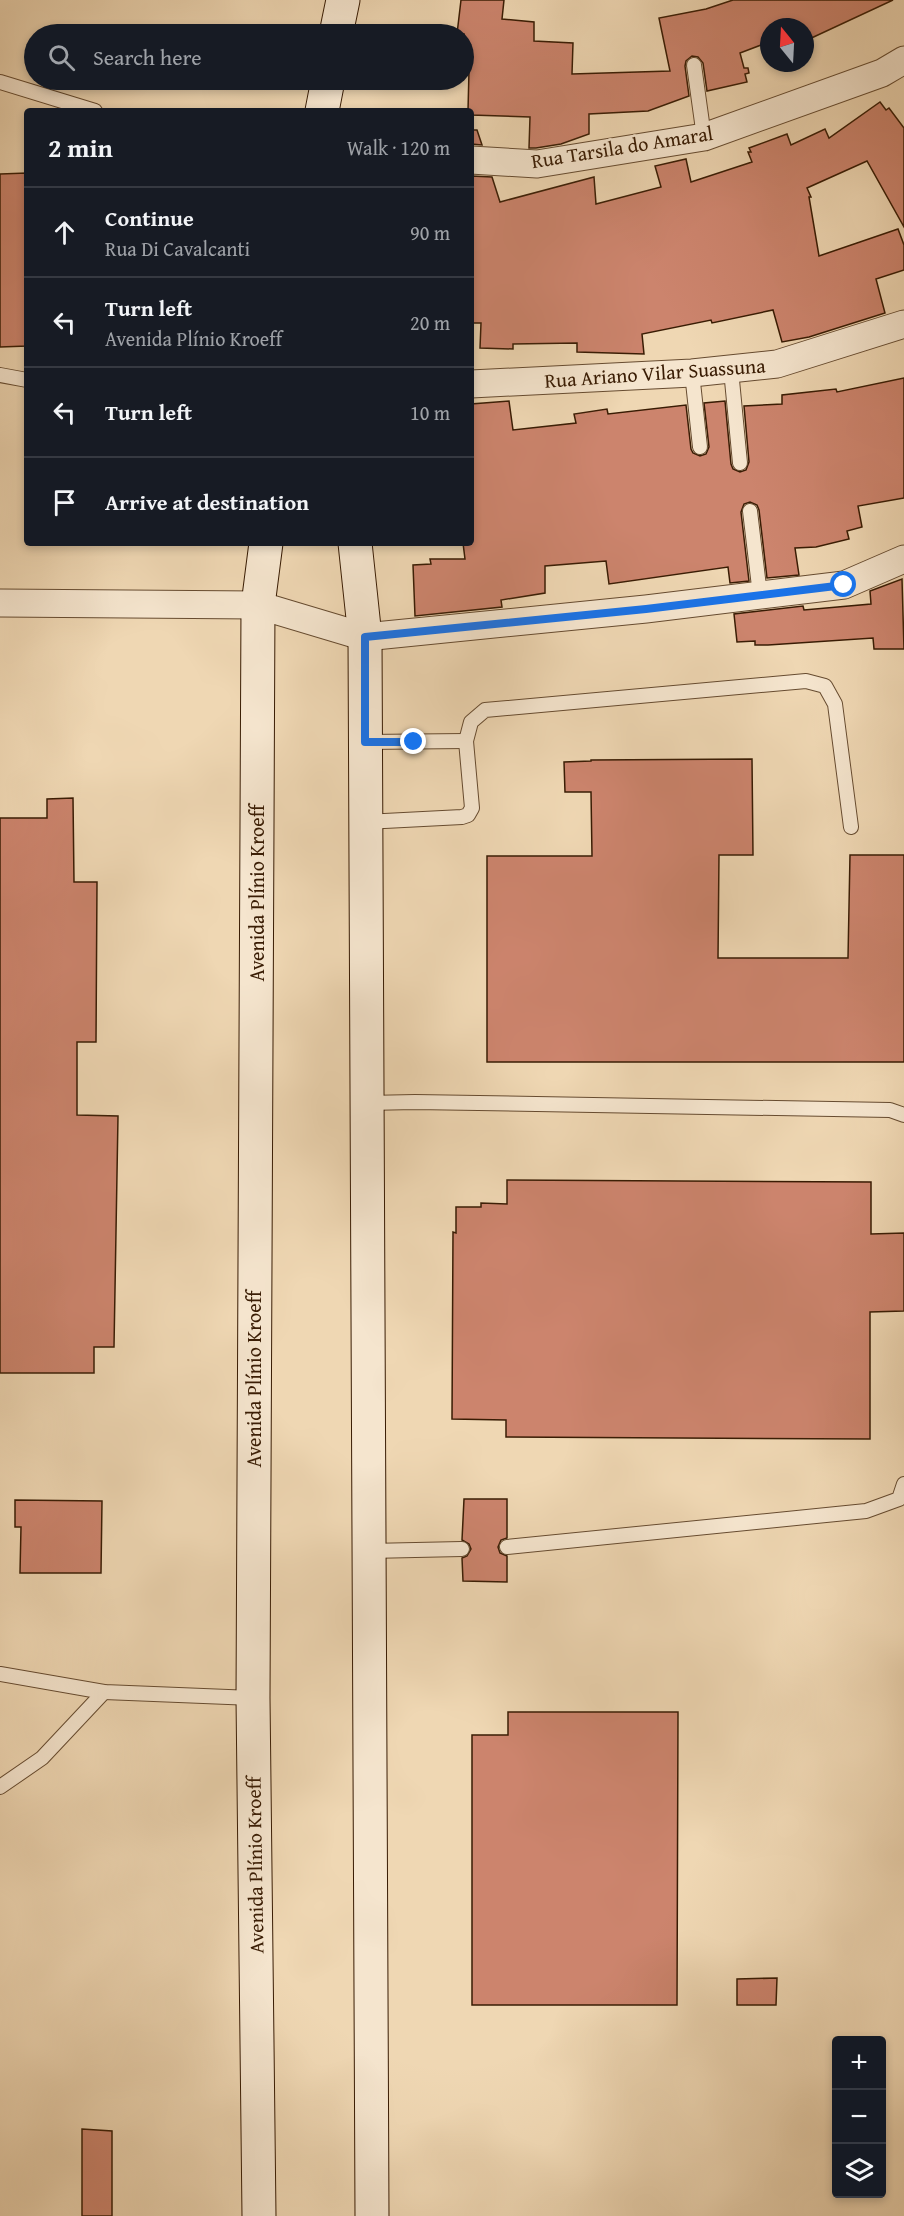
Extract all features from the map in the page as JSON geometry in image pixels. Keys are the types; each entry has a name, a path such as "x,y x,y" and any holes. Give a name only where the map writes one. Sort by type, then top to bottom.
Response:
{"main road":[{"path":"338,24 344,0"},
{"path":"344,0 345,24"},
{"path":"323,108 326,90"},
{"path":"345,108 346,90"},
{"name":"Avenida Plínio Kroeff","path":"259,2216 253,1698 258,605 266,546"},
{"path":"355,546 365,637 372,2216"}],"street":[{"name":"Rua Tarsila do Amaral","path":"474,160 537,164 704,137 882,73 904,60"},
{"name":"Rua Ariano Vilar Suassuna","path":"474,384 692,373 777,364 904,324"},
{"path":"0,603 258,605 365,637 844,585 904,560"}],"lane":[{"path":"694,64 704,137"},
{"path":"0,82 24,89"},
{"path":"26,90 85,108"},
{"path":"731,370 740,463"},
{"path":"692,373 700,447"},
{"path":"0,375 24,379"},
{"path":"750,511 760,595"},
{"path":"365,822 468,815 472,808 466,741 471,722 485,710 806,681 825,686 835,704 850,827"},
{"path":"365,742 466,741"},
{"path":"367,1103 890,1110 904,1115"},
{"path":"507,1547 866,1511 899,1499 904,1484"},
{"path":"369,1551 462,1549"},
{"path":"0,1674 104,1692 253,1698"},
{"path":"0,1787 42,1758 104,1692"}],"building":[{"path":"461,0 504,0 502,19 534,22 534,41 573,43 572,74 670,71 659,18 706,9 733,0 893,0 814,37 814,18 760,18 760,45 740,53 744,68 748,68 749,73 745,74 747,82 707,91 703,63 698,57 692,56 686,61 685,66 689,96 648,111 589,114 589,134 561,144 536,148 529,148 530,117 474,115 474,108 468,108 469,90 474,90 474,24 458,24"},
{"path":"880,102 886,110 889,108 904,128 904,227 867,161 807,188 811,197 809,197 819,256 898,229 904,245 904,270 876,279 885,313 809,337 782,342 773,310 712,323 711,320 642,334 644,354 577,352 577,343 513,344 513,349 480,348 481,323 474,323 474,176 492,177 500,202 594,177 596,204 661,187 655,166 686,159 691,182 752,162 748,152 751,152 749,148 787,134 791,145 825,129 829,138"},
{"path":"474,130 477,130 482,145 474,144"},
{"path":"24,173 24,346 0,347 0,174"},
{"path":"904,378 904,498 858,506 862,527 847,531 849,539 816,547 795,548 799,575 767,578 759,510 757,505 750,502 744,504 741,512 749,581 730,583 728,567 609,584 606,561 545,566 545,593 501,600 502,607 415,616 413,565 431,564 430,559 465,559 463,546 474,546 474,404 509,401 513,430 576,423 574,414 607,409 608,414 686,405 691,449 693,453 700,456 706,454 709,447 704,403 725,401 731,464 733,469 740,472 746,470 749,462 744,406 782,404 782,395 836,389 837,392"},
{"path":"902,579 904,649 874,649 873,638 768,645 755,645 755,641 737,642 734,614 803,606 804,610 871,604 870,591"},
{"path":"752,759 753,855 719,855 718,958 848,958 850,855 904,855 904,1062 487,1062 487,856 592,856 591,792 565,792 564,762"},
{"path":"73,798 74,882 97,882 96,1042 77,1042 77,1115 118,1116 114,1347 94,1347 94,1373 0,1373 0,818 47,818 47,799"},
{"path":"507,1180 871,1182 871,1234 904,1233 904,1311 870,1312 870,1439 506,1437 506,1420 452,1419 453,1232 456,1233 456,1207 481,1207 481,1203 507,1204"},
{"path":"464,1499 507,1499 507,1538 501,1540 498,1547 500,1553 507,1556 507,1582 463,1581 462,1558 467,1556 471,1549 469,1544 462,1540"},
{"path":"15,1500 102,1501 101,1573 20,1573 21,1527 15,1527"},
{"path":"508,1712 678,1712 677,2005 472,2005 472,1735 508,1735"},
{"path":"777,1978 776,2005 737,2005 737,1979"},
{"path":"82,2129 112,2131 112,2216 82,2216"}],"route":[{"path":"414,742 365,742 365,637 646,609 844,585"}]}
